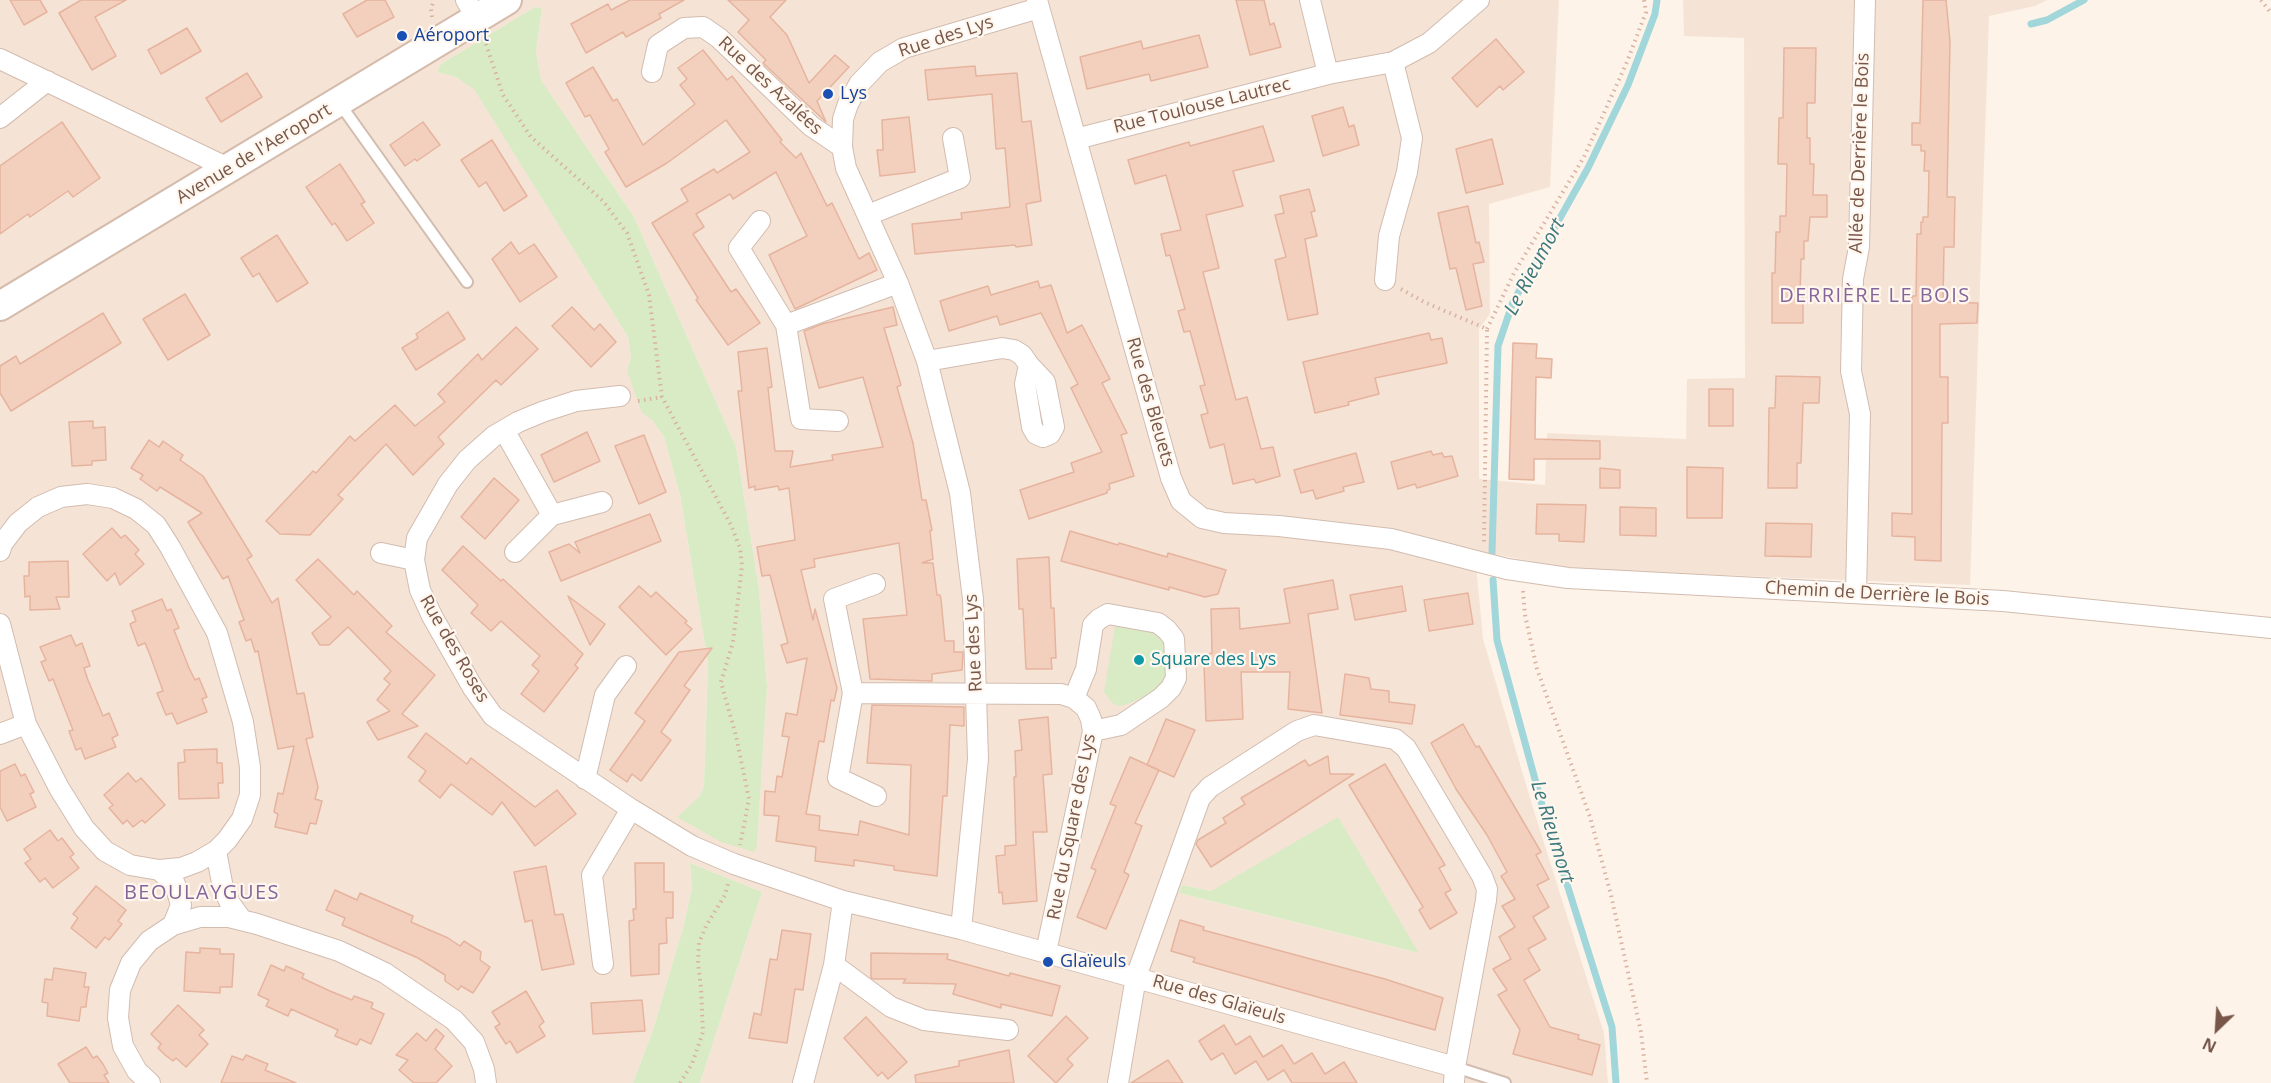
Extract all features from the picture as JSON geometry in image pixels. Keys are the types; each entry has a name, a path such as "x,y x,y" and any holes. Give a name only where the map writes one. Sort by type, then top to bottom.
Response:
{"street":[{"name":"Avenue de l'Aeroport","path":"0,306 476,21 507,0"},
{"path":"1310,0 1328,74"},
{"name":"Rue Toulouse Lautrec","path":"1076,139 1328,74 1393,62 1429,43 1479,0"},
{"name":"Allée de Derrière le Bois","path":"1856,593 1860,414 1851,371 1853,279 1859,247 1865,0"},
{"name":"Rue des Bleuets","path":"1038,4 1169,472 1181,501 1202,518 1224,523 1280,526 1391,539 1484,563"},
{"name":"Rue des Lys","path":"961,929 978,759 973,598 960,493 927,361 898,283 846,168 842,147 843,119 859,84 880,62 904,48 1038,4"},
{"name":"Rue des Azalées","path":"652,72 658,45 684,28 703,27 719,38 811,126 842,147"},
{"path":"0,59 230,169"},
{"path":"1385,280 1389,236 1407,172 1412,138 1393,62"},
{"path":"0,118 47,81"},
{"path":"868,215 960,178 953,138"},
{"path":"760,221 739,248 786,325 801,419 838,421"},
{"path":"786,325 898,283"},
{"path":"927,361 1002,348 1014,350 1029,365"},
{"name":"Rue des Roses","path":"620,396 576,401 531,416 504,430 467,460 448,484 417,538 414,560 420,590 432,616 473,688 493,716 631,809 692,846 734,864"},
{"path":"504,430 552,515"},
{"path":"0,551 2,544 18,523 38,507 61,497 87,494 113,498 136,509 156,525 170,546 217,633 243,722 250,767 249,795 242,819 227,840 216,851 197,862 159,870 130,865 105,851 84,828 58,788 26,724 0,624"},
{"path":"515,552 552,515 602,502"},
{"path":"381,553 414,560"},
{"name":"Chemin de Derrière le Bois","path":"1484,563 1568,578 2003,601 2271,628"},
{"path":"875,584 834,599 853,693 837,778 876,796"},
{"path":"853,693 1061,694 1074,698 1086,669 1093,625 1099,619 1108,614 1158,623 1174,639 1176,678 1171,688 1161,698 1121,724 1094,731"},
{"path":"585,779 605,695 626,666"},
{"name":"Rue du Square des Lys","path":"1046,952 1094,731 1086,708 1074,698"},
{"path":"0,734 26,724"},
{"path":"1118,1083 1136,977 1200,798 1210,787 1297,731 1314,725 1395,739 1406,748 1482,876 1486,889 1454,1075"},
{"path":"603,964 591,874 631,809"},
{"path":"216,851 222,888 242,920"},
{"name":"Rue des Glaïeuls","path":"734,864 843,901 961,929 1136,977 1454,1075"},
{"path":"159,870 175,884 181,905 173,925"},
{"path":"803,1083 834,965 843,901"},
{"path":"150,1083 137,1071 123,1046 117,1018 120,990 131,963 149,941 173,925 200,917 229,917 339,951 393,979 454,1020 474,1042 484,1069 486,1083"},
{"path":"834,965 891,1007 924,1020 1008,1030"}],"lane":[{"path":"339,102 467,282"},
{"path":"1454,1075 1505,1083"}],"path":[{"path":"432,17 431,9 434,0"},
{"path":"1484,563 1487,329 1514,273 1584,157 1627,62 1646,12 1644,0"},
{"path":"2261,0 2271,13"},
{"path":"476,21 503,95 531,137 603,201 627,233 649,296 662,397 731,525 740,548 742,566 734,642 721,682 736,735 748,799 743,834 725,895 706,926 699,943 698,963 703,1032 692,1064 680,1083"},
{"path":"1385,280 1424,302 1487,329"},
{"path":"1522,571 1524,615 1537,669 1590,817 1611,895 1641,1032 1647,1083"}],"shaded area":[{"path":"0,0 1559,0 1550,187 1489,204 1490,314 1479,329 1479,479 1545,485 1547,433 1686,439 1687,379 1745,378 1744,38 1684,36 1683,0 2047,0 2035,6 1989,16 1970,585 1571,569 1478,551 1477,575 1483,639 1533,808 1604,1033 1608,1083 700,1083 762,892 690,863 692,888 683,928 653,1030 633,1083 0,1083","holes":["535,7 542,8 536,51 541,80 634,217 736,447 759,589 767,687 757,846 699,797 704,786 708,663 680,495 664,437 652,420 627,371 631,357 628,337 474,88 456,77 437,72 441,64","1182,885 1211,891 1418,953 1179,893"]}],"green space":[{"path":"535,7 542,8 536,51 541,80 634,217 736,447 759,589 767,687 757,846 754,852 721,842 677,817 699,797 704,786 708,663 680,495 664,437 652,420 642,413 627,371 631,357 628,337 474,89 456,77 437,72 441,64"},
{"name":"Square des Lys","path":"1121,624 1152,628 1166,640 1169,674 1155,692 1118,706 1112,703 1104,692 1115,627"},
{"path":"1338,817 1419,953 1179,893 1182,885 1211,891"},
{"path":"690,863 762,892 700,1083 633,1083 653,1030 683,928 692,888"}],"building":[{"path":"10,0 40,0 47,12 24,25"},
{"path":"81,0 126,0 95,17 116,56 92,70 59,13"},
{"path":"367,0 385,0 394,17 357,37 343,14"},
{"path":"630,0 684,0 659,14 661,18 626,37 623,32 586,53 571,24 608,4 611,10"},
{"path":"728,0 786,0 770,17 787,35 809,83 835,55 849,67 817,101 826,122 763,63 766,60 738,32 749,20"},
{"path":"1236,0 1264,0 1270,25 1274,23 1281,47 1250,55"},
{"path":"1923,0 1946,0 1950,41 1947,197 1955,197 1954,247 1944,247 1943,302 1978,303 1977,323 1940,324 1940,377 1948,377 1948,423 1942,423 1941,561 1915,560 1915,537 1892,536 1892,513 1912,514 1912,296 1916,296 1917,234 1921,234 1923,217 1928,217 1929,171 1924,171 1925,151 1921,151 1921,145 1912,145 1912,123 1920,123"},
{"path":"187,28 201,51 161,74 148,50"},
{"path":"1199,35 1208,67 1151,81 1149,74 1087,89 1080,57 1141,41 1143,49"},
{"path":"1496,39 1524,72 1503,90 1500,86 1477,107 1452,78"},
{"path":"1784,48 1816,48 1815,103 1807,103 1807,138 1810,138 1810,164 1814,164 1813,195 1827,195 1827,217 1810,217 1808,241 1804,241 1800,295 1803,295 1803,323 1772,323 1772,273 1775,273 1776,232 1780,232 1780,216 1786,216 1787,164 1778,164 1779,118 1783,118"},
{"path":"703,50 727,80 732,76 782,140 780,142 796,158 801,153 827,206 832,203 859,259 869,253 877,270 795,309 769,255 807,236 776,172 733,199 730,194 696,214 704,227 693,234 731,292 736,289 760,323 728,345 696,300 698,298 652,223 688,201 681,189 714,169 717,173 750,152 726,120 667,163 626,187 605,152 609,149 590,115 585,117 566,83 593,67 613,101 617,99 643,145 695,104 680,85 687,79 678,68"},
{"path":"975,66 976,76 1017,73 1022,122 1031,121 1041,201 1026,204 1032,245 915,254 912,224 962,219 961,213 1010,207 1005,148 996,149 992,94 928,100 925,70"},
{"path":"247,73 262,97 221,122 206,98"},
{"path":"1343,107 1349,127 1354,125 1359,145 1323,156 1312,116"},
{"path":"909,117 915,172 880,176 877,150 883,150 882,120"},
{"path":"62,122 100,178 73,197 68,191 30,217 28,214 0,234 0,166"},
{"path":"423,122 440,145 417,161 415,159 405,166 390,145"},
{"path":"1263,126 1274,161 1233,171 1243,206 1206,215 1219,268 1203,272 1236,400 1247,397 1261,449 1273,447 1280,476 1256,483 1254,479 1233,484 1224,444 1210,448 1201,415 1208,413 1200,386 1205,385 1190,331 1184,332 1178,311 1185,309 1170,255 1166,256 1161,234 1181,230 1166,175 1135,184 1128,160 1189,142 1190,146"},
{"path":"1492,139 1503,184 1466,193 1456,149"},
{"path":"492,140 527,196 504,211 486,182 479,187 461,160"},
{"path":"340,164 365,202 361,204 374,223 347,241 335,223 332,225 306,187"},
{"path":"1309,189 1315,211 1311,212 1317,236 1305,239 1318,314 1288,320 1275,260 1286,257 1275,215 1284,213 1280,196"},
{"path":"1468,206 1476,243 1479,242 1484,262 1473,264 1482,306 1466,310 1456,268 1450,269 1438,213"},
{"path":"277,235 308,283 277,302 259,273 253,277 241,258"},
{"path":"511,242 519,254 534,244 557,277 520,302 492,259"},
{"path":"1038,281 1040,288 1051,285 1067,333 1082,325 1110,379 1102,383 1127,433 1121,435 1134,476 1109,484 1110,489 1107,493 1029,519 1020,490 1074,472 1071,463 1102,452 1071,388 1078,384 1041,313 1000,325 997,316 949,331 940,301 988,286 991,295"},
{"path":"185,294 210,335 168,360 143,319"},
{"path":"572,307 594,330 600,324 616,342 591,367 552,326"},
{"path":"893,307 897,325 884,328 901,385 897,387 913,443 922,500 926,500 932,530 930,531 933,559 922,563 933,563 937,595 940,595 941,599 945,641 954,641 954,652 963,652 962,670 932,674 932,681 870,679 863,619 907,615 899,543 814,559 815,567 801,570 813,620 815,609 837,688 834,701 831,700 824,742 819,741 806,814 820,816 819,830 858,835 860,821 909,835 911,765 867,763 872,705 964,707 964,726 950,725 947,796 943,796 937,876 894,870 894,866 854,860 854,866 815,861 816,847 776,841 779,816 764,815 765,791 775,792 777,776 782,777 789,737 782,736 786,713 797,715 807,658 787,663 781,645 788,643 770,575 762,576 757,547 795,540 789,488 779,490 778,486 755,490 755,486 749,488 738,391 742,391 738,352 767,348 772,387 768,388 775,451 793,451 790,467 833,460 832,455 883,447 863,377 819,388 804,331 822,324"},
{"path":"448,312 465,339 416,370 402,348 418,338 416,334"},
{"path":"103,313 121,343 11,411 0,393 0,366 16,356 20,364"},
{"path":"516,327 538,349 501,385 496,380 438,437 444,444 413,475 386,444 338,495 343,499 310,535 280,534 266,521 313,471 316,473 350,436 355,441 395,405 415,426 445,402 438,394 478,354 482,360"},
{"path":"1429,333 1431,340 1442,338 1447,363 1375,378 1379,394 1348,402 1349,405 1315,413 1303,362"},
{"path":"1513,343 1537,344 1536,358 1552,359 1551,378 1536,377 1535,439 1600,441 1600,459 1534,459 1534,480 1509,479"},
{"path":"1776,376 1820,377 1819,403 1803,403 1801,463 1797,463 1797,488 1768,488 1769,408 1775,408"},
{"path":"1709,389 1733,389 1733,426 1709,426"},
{"path":"93,421 93,428 105,427 106,460 92,461 92,465 72,466 69,422"},
{"path":"587,432 600,461 554,482 541,455"},
{"path":"644,435 666,492 639,504 615,446"},
{"path":"149,440 159,447 163,441 183,455 180,460 203,476 252,556 247,559 272,603 278,598 297,694 304,693 313,737 306,739 318,787 315,799 322,801 316,824 310,823 307,834 275,827 278,814 274,812 278,793 283,794 294,746 278,749 258,651 255,652 251,639 246,641 239,622 244,620 228,576 223,579 188,522 202,513 160,487 157,491 140,479 143,475 131,468"},
{"path":"1431,451 1433,455 1442,453 1444,457 1452,456 1458,476 1417,488 1415,484 1398,489 1391,462"},
{"path":"1356,453 1364,482 1343,487 1344,491 1316,499 1313,490 1301,493 1294,470"},
{"path":"1687,467 1723,468 1722,518 1687,518"},
{"path":"1600,468 1620,470 1620,488 1600,488"},
{"path":"494,478 519,500 485,539 461,517"},
{"path":"1537,504 1586,505 1584,542 1559,541 1559,534 1536,534"},
{"path":"1620,507 1656,508 1656,536 1620,535"},
{"path":"650,514 661,541 561,581 549,552 569,544 580,553 575,542"},
{"path":"1766,523 1812,524 1811,557 1765,556"},
{"path":"112,528 121,538 125,535 139,550 135,554 144,564 120,585 115,573 107,581 83,554"},
{"path":"1070,531 1167,557 1168,553 1226,570 1218,594 1205,597 1169,587 1169,590 1061,561"},
{"path":"463,546 501,581 503,579 583,654 575,665 578,668 544,712 521,694 539,671 532,665 540,656 501,621 491,631 471,613 478,605 442,570"},
{"path":"1049,557 1056,658 1051,658 1052,669 1026,669 1023,609 1019,609 1017,559"},
{"path":"318,559 354,595 357,591 392,626 386,632 435,675 402,714 418,726 378,740 367,722 390,711 377,700 390,684 384,679 391,671 348,627 329,645 320,645 312,633 331,617 296,580"},
{"path":"68,561 69,597 56,597 60,609 30,610 30,596 25,597 24,576 29,576 29,562"},
{"path":"1333,580 1338,609 1308,614 1322,713 1288,709 1290,672 1241,672 1243,719 1206,721 1204,664 1210,664 1209,654 1212,653 1211,609 1239,608 1240,629 1290,623 1284,589"},
{"path":"639,586 651,597 656,592 687,621 685,623 692,629 666,655 619,607"},
{"path":"1402,586 1406,611 1355,620 1350,595"},
{"path":"1468,593 1473,624 1429,631 1424,600"},
{"path":"568,596 605,624 590,645"},
{"path":"162,599 167,611 171,609 179,628 174,630 189,668 195,680 199,678 207,697 202,699 207,712 177,724 172,713 166,715 157,693 163,691 150,655 145,643 138,646 130,624 136,621 132,611"},
{"path":"71,635 76,646 82,643 90,666 84,668 88,680 103,716 109,713 118,735 112,738 116,747 85,759 81,748 76,750 69,731 73,730 53,679 49,681 41,662 46,660 40,647"},
{"path":"712,648 684,686 690,690 661,732 671,740 641,781 632,774 627,782 610,770 645,721 635,713 679,652"},
{"path":"1345,674 1369,678 1371,689 1389,691 1389,702 1415,705 1412,724 1340,715"},
{"path":"1048,717 1052,774 1043,775 1047,832 1033,832 1037,901 1003,904 1002,892 999,893 996,856 1005,855 1005,846 1016,845 1015,751 1022,750 1019,720"},
{"path":"1166,719 1195,730 1174,777 1147,765"},
{"path":"1463,724 1476,747 1479,746 1541,852 1536,855 1549,879 1537,885 1549,907 1533,917 1546,939 1528,949 1540,970 1524,980 1550,1027 1579,1035 1578,1039 1600,1045 1592,1075 1513,1054 1520,1030 1498,995 1507,990 1493,969 1511,959 1499,937 1515,927 1502,906 1515,899 1501,876 1507,872 1487,835 1456,789 1431,743"},
{"path":"426,733 467,764 471,758 535,807 557,790 576,814 535,846 502,802 492,815 451,784 440,798 419,781 426,771 408,757"},
{"path":"217,749 217,763 222,763 223,783 218,783 219,798 179,799 178,763 185,762 184,750"},
{"path":"1328,756 1330,774 1354,774 1211,867 1196,844 1198,840 1226,823 1223,818 1245,804 1241,798 1305,760 1309,766"},
{"path":"1130,757 1159,770 1135,823 1142,826 1124,872 1129,875 1106,929 1077,917 1096,870 1091,868 1116,806 1110,804"},
{"path":"15,764 21,776 25,774 34,792 30,794 36,807 7,821 0,807 0,771"},
{"path":"1385,764 1445,865 1439,868 1451,890 1445,893 1457,913 1430,929 1419,910 1423,907 1349,785"},
{"path":"128,773 136,782 141,778 165,805 145,823 142,820 133,827 127,820 123,824 109,808 113,805 104,795"},
{"path":"50,830 58,841 62,838 74,854 70,857 79,868 53,888 45,878 40,882 25,863 31,859 24,849"},
{"path":"635,863 664,863 664,892 673,892 673,918 666,918 667,943 659,944 659,974 631,976 629,921 634,920 633,909 636,909"},
{"path":"546,866 555,915 563,914 574,964 542,970 532,920 525,922 514,872"},
{"path":"96,886 126,910 118,921 122,924 109,940 105,937 96,948 71,928 78,918 73,914"},
{"path":"335,890 357,900 360,893 413,916 411,922 448,938 460,946 464,941 481,952 480,960 490,967 473,993 461,986 458,990 445,981 445,975 418,958 342,925 345,918 326,910"},
{"path":"1180,920 1204,927 1203,930 1385,979 1443,998 1435,1030 1193,962 1195,958 1171,951"},
{"path":"782,930 811,934 803,990 795,989 787,1043 749,1038 754,1013 761,1015 770,959 777,960"},
{"path":"200,948 220,949 220,954 234,954 232,987 220,987 220,993 184,991 186,952 200,953"},
{"path":"871,953 948,954 947,959 1009,976 1010,973 1060,986 1052,1016 1001,1004 1001,1008 953,994 956,984 903,983 906,979 871,978"},
{"path":"271,965 284,971 286,966 304,974 302,978 352,1000 354,996 373,1003 371,1008 384,1014 371,1044 360,1039 357,1045 335,1036 338,1030 291,1009 288,1016 266,1006 269,1000 258,995"},
{"path":"54,968 86,973 84,987 89,987 86,1007 81,1007 79,1021 47,1016 48,1003 42,1002 45,979 52,980"},
{"path":"526,991 544,1022 539,1026 545,1036 517,1053 510,1041 506,1044 495,1027 500,1024 492,1012"},
{"path":"642,1000 645,1031 593,1034 591,1003"},
{"path":"178,1005 204,1030 199,1035 208,1044 186,1067 176,1058 173,1061 165,1055 158,1048 161,1044 151,1034"},
{"path":"1066,1016 1088,1038 1067,1059 1073,1065 1056,1083 1028,1056"},
{"path":"866,1017 907,1062 888,1079 882,1072 878,1076 844,1038"},
{"path":"1224,1025 1236,1045 1250,1036 1263,1057 1282,1045 1294,1064 1312,1053 1325,1074 1344,1062 1357,1083 1292,1083 1284,1070 1268,1080 1256,1061 1235,1074 1223,1053 1211,1060 1199,1041"},
{"path":"436,1029 444,1036 435,1049 452,1066 436,1083 414,1083 399,1070 408,1060 396,1055 417,1033 426,1041"},
{"path":"86,1047 93,1058 97,1056 103,1064 108,1073 104,1075 109,1083 70,1083 58,1064"},
{"path":"1009,1050 1014,1083 916,1083 915,1075 959,1066 959,1061"},
{"path":"246,1055 268,1064 265,1070 296,1083 221,1083 232,1056 243,1060"},
{"path":"1168,1060 1183,1083 1131,1083"}],"waterway":[{"name":"Le Rieumort","path":"1492,553 1498,346 1513,302 1588,168 1628,85 1655,14 1657,0"},
{"path":"2031,24 2047,20 2084,0"},
{"name":"Le Rieumort","path":"1493,580 1497,640 1542,805 1612,1027 1616,1083"}],"place":[{"name":"Aéroport","path":"402,36"},
{"name":"Lys","path":"828,94"},
{"name":"Square des Lys","path":"1139,660"},
{"name":"Glaïeuls","path":"1048,962"}],"district":[{"name":"DERRIÈRE LE BOIS","path":"1875,296"},
{"name":"BEOULAYGUES","path":"202,893"}]}
